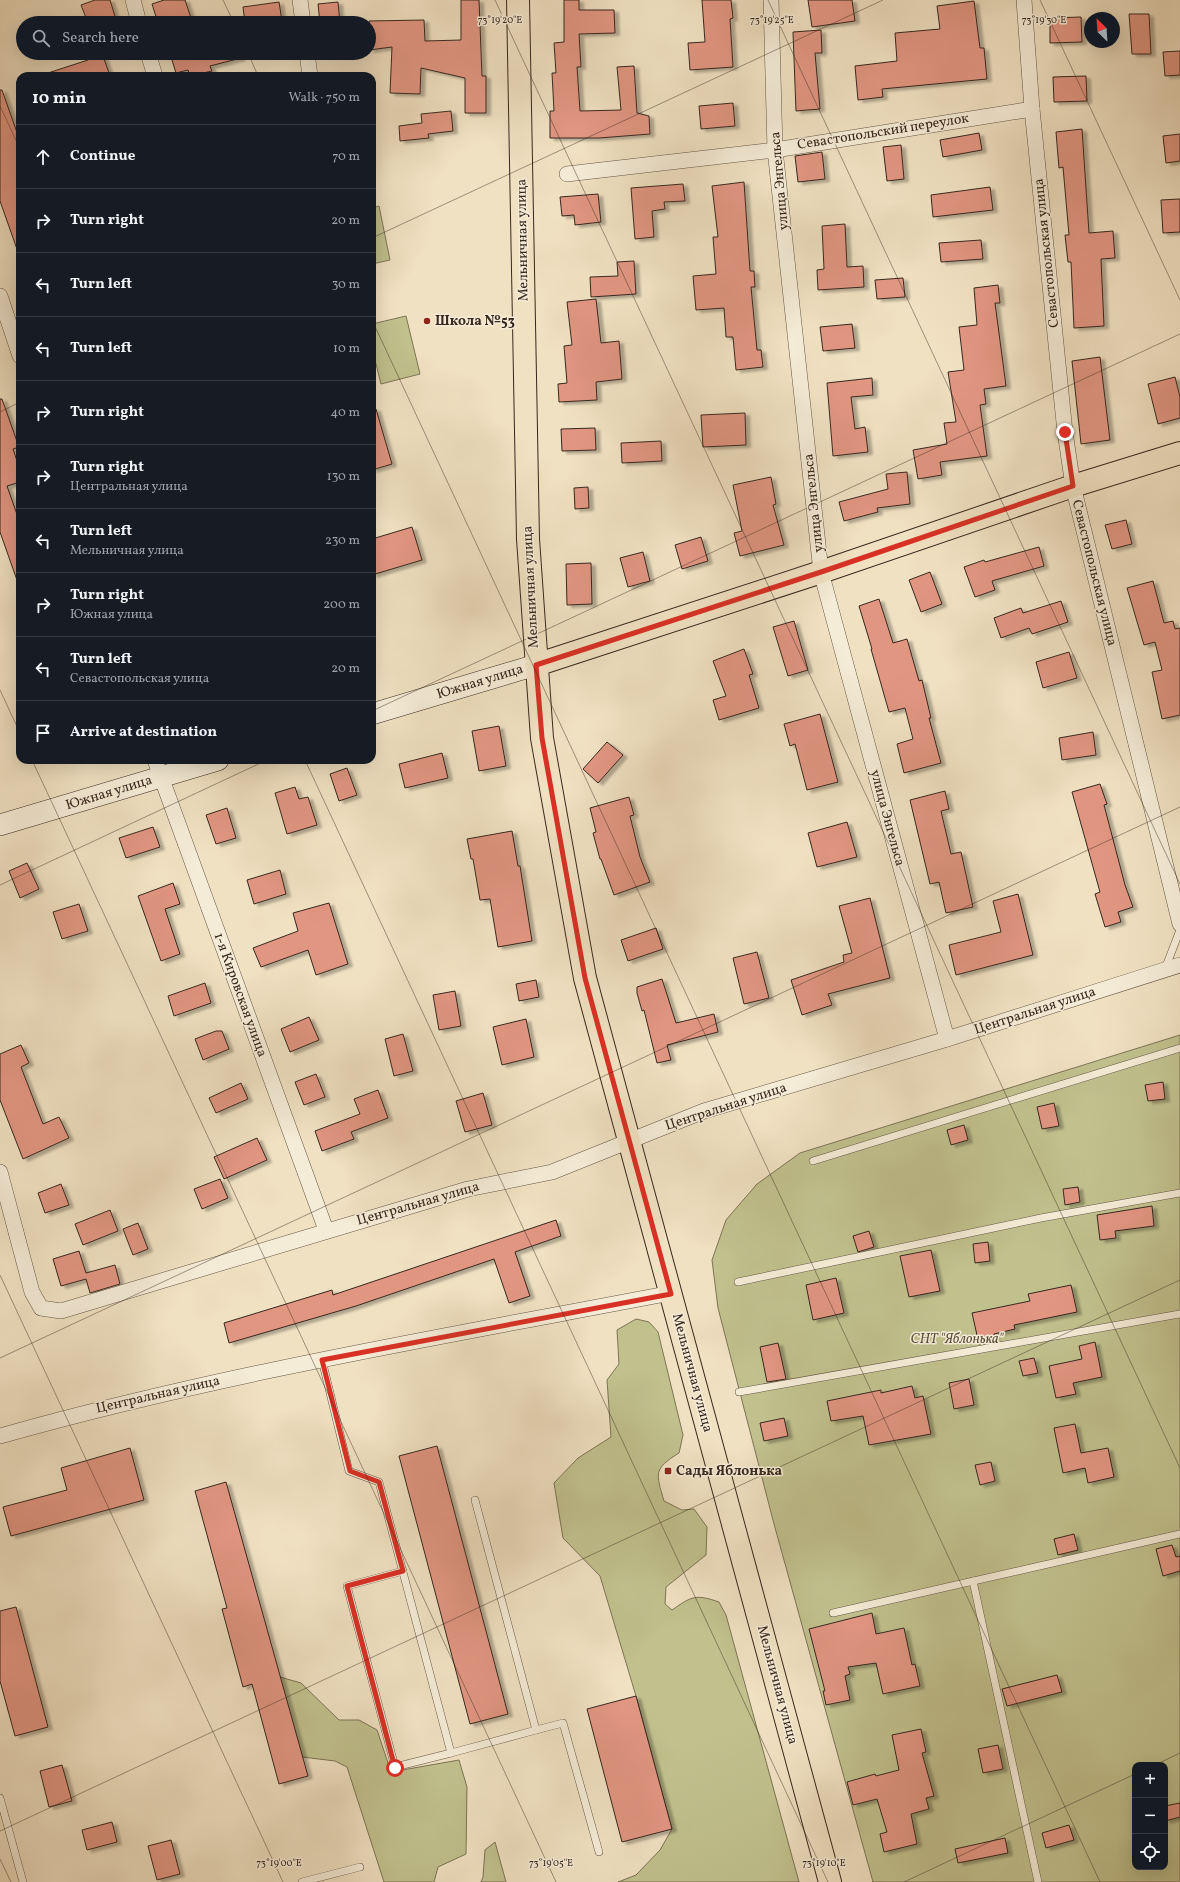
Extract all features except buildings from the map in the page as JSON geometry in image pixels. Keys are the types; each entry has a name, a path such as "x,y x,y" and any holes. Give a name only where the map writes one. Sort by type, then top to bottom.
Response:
{"main road":[{"name":"Мельничная улица","path":"518,0 528,539 542,738 585,978 830,1882"},
{"name":"Южная улица","path":"536,665 821,572 1073,486 1180,453"}],"street":[{"path":"133,0 138,16"},
{"path":"300,0 302,16"},
{"name":"улица Энгельса","path":"772,0 775,150 821,572 947,1039"},
{"name":"Севастопольская улица","path":"1024,0 1032,108 1065,432 1073,486 1180,924"},
{"path":"150,60 154,72"},
{"path":"308,60 309,72"},
{"name":"Севастопольский переулок","path":"567,174 775,150 1032,108"},
{"path":"0,296 16,344"},
{"name":"Южная улица","path":"376,713 536,665"},
{"name":"Южная улица","path":"0,825 158,768 188,764"},
{"name":"1-я Кировская улица","path":"158,768 326,1230"},
{"name":"Центральная улица","path":"0,1172 32,1292 41,1308 61,1311 326,1230 468,1189 552,1172 704,1111 947,1039 1180,965"},
{"name":"Центральная улица","path":"0,1436 58,1420 205,1384 322,1360 671,1294"}],"lane":[{"path":"1165,969 1180,930"},
{"path":"813,1161 1180,1048"},
{"path":"738,1282 1041,1218 1180,1193"},
{"path":"740,1392 1180,1314"},
{"path":"322,1360 350,1471 379,1482 451,1753"},
{"path":"475,1500 536,1730"},
{"path":"833,1613 1180,1534"},
{"path":"403,1571 347,1586 395,1768 563,1723 599,1852"},
{"path":"973,1581 1038,1882"},
{"path":"0,1798 23,1882"},
{"path":"302,1882 360,1867"}],"green space":[{"path":"379,206 390,260 376,263 376,207"},
{"path":"406,316 420,374 381,384 376,364 376,323"},
{"name":"СНТ \"Яблонька\"","path":"1180,1035 1180,1882 873,1882 774,1524 718,1308 712,1260 726,1220 757,1184 800,1153"},
{"path":"636,1319 649,1322 658,1332 683,1435 679,1453 665,1463 659,1472 659,1484 664,1501 682,1510 694,1509 707,1527 706,1555 666,1587 665,1604 672,1610 690,1599 699,1597 705,1598 719,1602 726,1615 799,1882 618,1882 636,1875 660,1850 672,1829 636,1696 600,1576 563,1538 554,1483 578,1458 611,1437 607,1380 619,1364 617,1330"},
{"path":"280,1677 301,1683 339,1720 359,1720 377,1730 391,1772 459,1760 467,1787 466,1854 438,1867 434,1882 384,1882 347,1767 335,1761 302,1757"},
{"path":"495,1842 506,1882 481,1882 483,1877 485,1850"}],"place":[{"name":"Школа №53","path":"427,321"},
{"name":"Сады Яблонька","path":"668,1471"}],"route":[{"path":"395,1768 347,1586 403,1571 379,1482 350,1471 322,1360 671,1294 585,978 542,738 536,665 821,572 1073,486 1065,432"}]}
